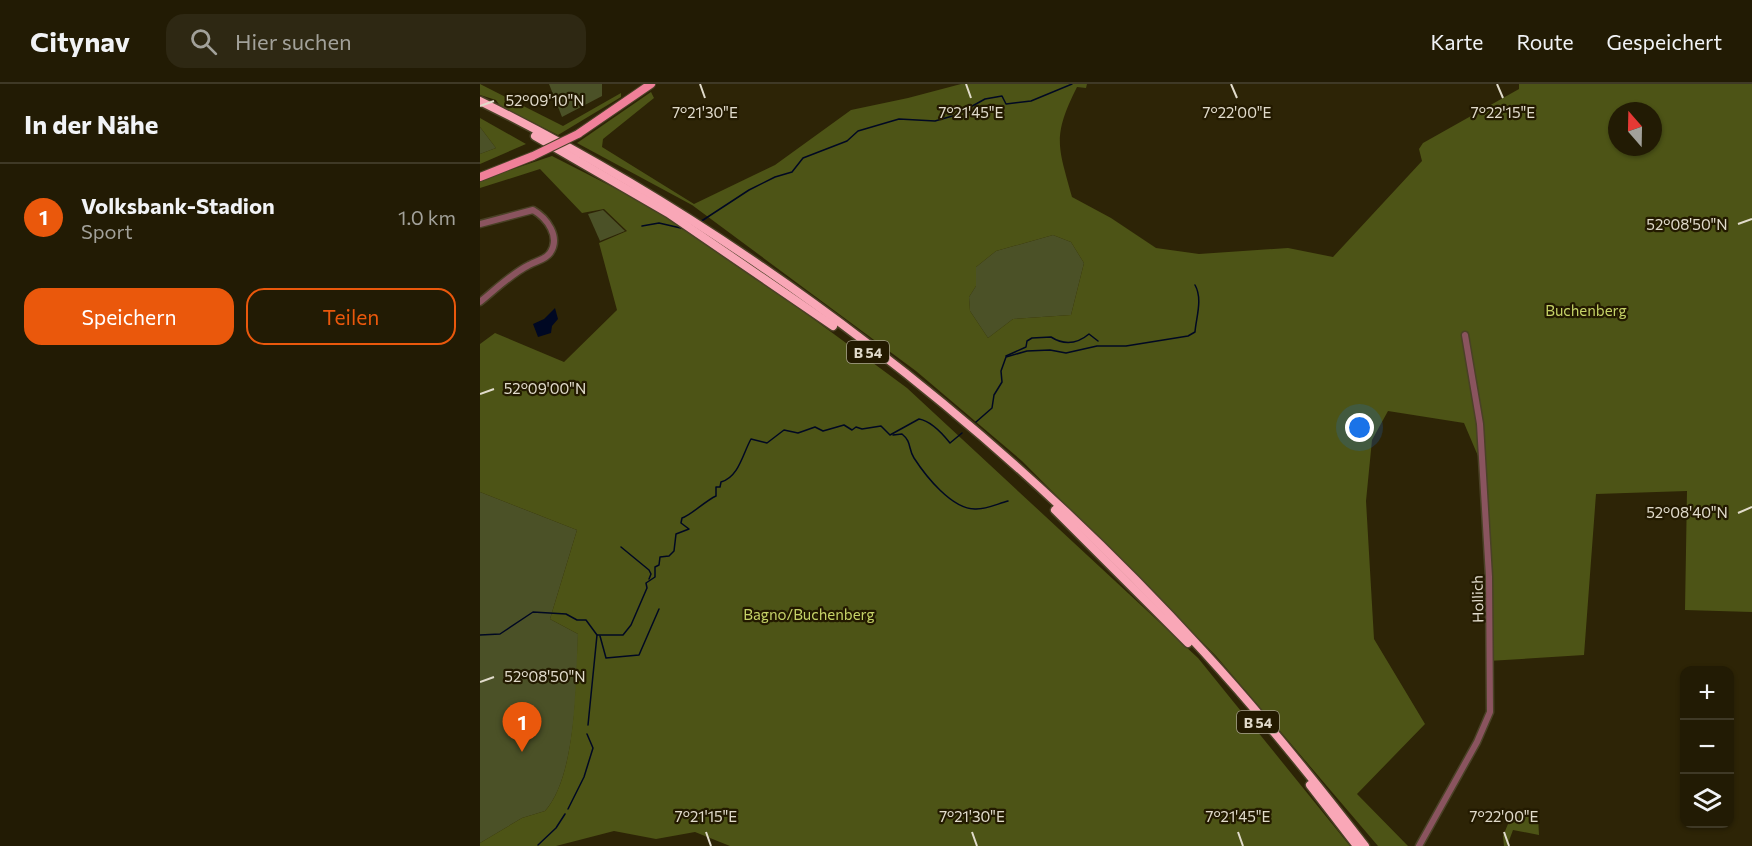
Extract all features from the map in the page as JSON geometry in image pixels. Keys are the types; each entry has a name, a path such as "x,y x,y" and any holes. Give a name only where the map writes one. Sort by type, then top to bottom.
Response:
{"highway":[{"name":"B 54","path":"480,101 671,207 795,291 914,378 1054,502 1205,652 1298,761 1365,846"},
{"name":"B 54","path":"480,107 668,213 792,296 911,383 1050,506 1200,655 1295,765 1357,846"}],"main road":[{"path":"480,177 533,156 578,134 651,84"}],"street":[{"path":"480,224 533,210 546,219 553,243 550,253 545,258 510,277 480,302"},
{"name":"Hollich","path":"1419,846 1477,742 1490,712 1490,577 1480,424 1465,335"}],"green space":[{"path":"480,84 563,126 621,93 621,97 558,135 500,106 496,100 480,95"},
{"path":"549,84 602,84 602,96 562,117"},
{"name":"Buchenberg","path":"961,84 1087,84 1086,88 1077,87 1061,130 1061,153 1072,197 1111,218 1156,248 1199,254 1288,248 1333,257 1422,161 1419,149 1423,143 1519,89 1519,84 1752,84 1752,612 1685,610 1687,491 1596,494 1584,655 1488,661 1489,577 1478,456 1464,423 1388,411 1372,440 1366,501 1374,639 1425,724 1357,794 1408,846 1378,846 1216,656 1022,461 916,371 692,205 577,143 651,92 654,98 603,139 602,147 694,204 775,165 851,110","holes":["1053,235 1071,242 1084,263 1071,315 1013,319 988,338 970,311 969,297 976,286 976,267 996,251"]},
{"path":"480,118 526,144 480,164 480,154 496,148 480,127"},
{"path":"480,127 496,148 480,154"},
{"name":"Bagno/Buchenberg","path":"552,156 642,202 720,250 907,388 1198,658 1350,846 730,846 695,832 656,839 614,831 556,846 480,846 480,843 522,818 545,811 555,795 569,752 575,702 578,634 550,619 577,530 480,492 480,344 495,333 564,362 617,310 599,243 627,231 604,209 582,213 540,169 480,188 480,180"},
{"path":"603,210 625,231 600,241 588,214"},
{"path":"1053,235 1071,242 1084,263 1071,315 1013,319 988,338 970,311 969,297 976,286 976,267 996,251"},
{"path":"480,492 577,530 550,619 578,634 573,727 563,776 555,796 545,811 522,818 480,843"},
{"path":"1513,812 1538,816 1539,835 1513,830 1507,846 1504,846 1503,836"}],"water":[{"path":"555,308 558,319 552,326 551,333 538,337 533,324 544,319"}],"waterway":[{"path":"700,222 749,190 775,177 792,172 803,158 847,141 858,131 899,119 935,121 956,115 985,99 1002,96 1006,104 1031,101 1072,84"},
{"path":"642,226 659,223 685,229"},
{"path":"976,422 992,408 994,395 1002,382 1001,371 1006,357 1027,351 1050,350 1066,353 1097,346 1126,346 1188,336 1195,332 1199,302 1195,285"},
{"path":"1006,356 1026,347 1027,341 1032,338 1051,337 1061,342 1071,343 1089,334 1098,341"},
{"path":"480,635 500,634 533,612 566,614 577,620 586,620 597,635 623,635 631,625 647,588 646,583 655,577 655,567 659,565 660,557 669,556 674,551 676,534 689,529 681,523 682,518 716,496 716,487 720,487 721,482 736,470 751,439 767,443 784,430 798,433 815,427 823,431 844,425 852,430 856,427 862,429 881,426 890,435 919,419 932,425 950,443 962,433"},
{"path":"893,435 902,434 905,437 912,455 925,473 940,490 958,504 967,508 980,509 1008,501"},
{"path":"621,547 649,570 651,574 649,579"},
{"path":"600,636 606,658 639,655 659,609"},
{"path":"588,725 597,635"},
{"path":"568,809 584,777 593,748 587,734"},
{"path":"538,845 556,828 565,814"}],"place":[{"name":"Volksbank-Stadion","path":"522,752"}]}
